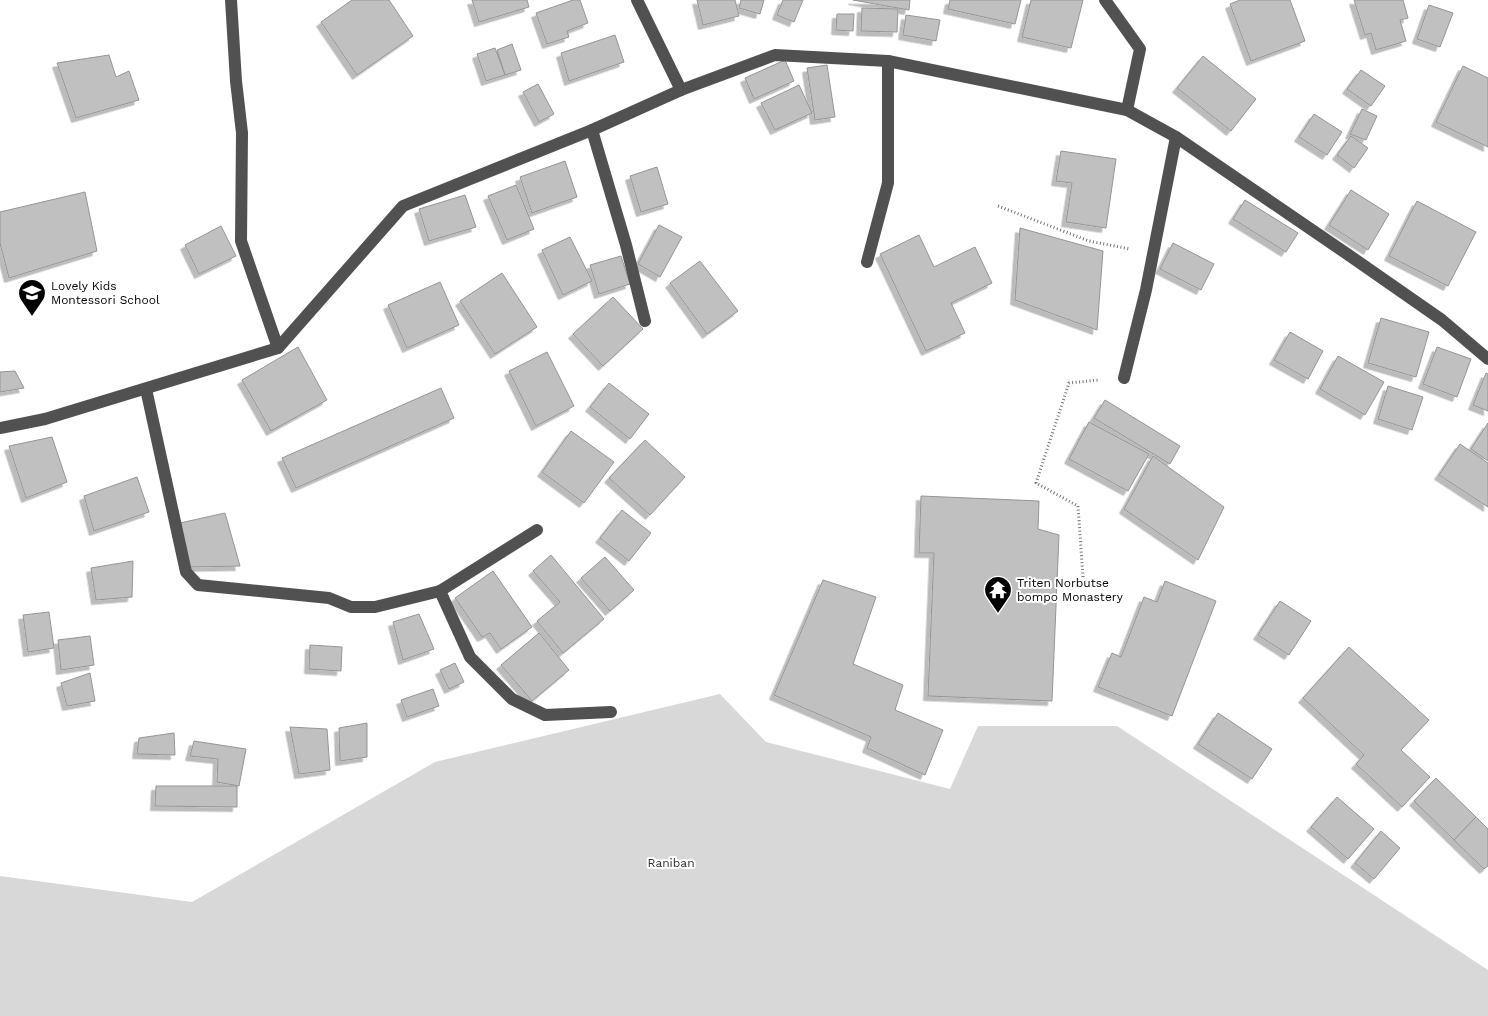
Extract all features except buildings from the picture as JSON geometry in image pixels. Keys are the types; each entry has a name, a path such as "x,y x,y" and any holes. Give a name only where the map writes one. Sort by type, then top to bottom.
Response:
{"street":[{"path":"231,0 236,82 242,133 241,241 278,348"},
{"path":"637,0 681,90"},
{"path":"1104,0 1140,49 1127,110"},
{"path":"0,428 45,419 278,348 403,206 592,130 681,90 774,55 888,61 1127,110 1176,137 1442,320 1488,359"},
{"path":"867,262 888,183 888,61"},
{"path":"592,130 626,246 645,321"},
{"path":"1124,378 1146,290 1176,137"},
{"path":"146,389 186,572 198,585 329,598 351,607 375,607 440,590 537,530"},
{"path":"440,590 470,656 512,699 545,715 610,712"}],"path":[{"path":"998,206 1089,241 1139,251 1146,290"},
{"path":"1083,577 1078,506 1036,483 1069,383 1124,378"}],"green space":[{"name":"Raniban","path":"720,694 766,742 950,789 978,726 1117,726 1488,970 1488,1016 0,1016 0,876 192,902 435,762"}],"place":[{"name":"Lovely Kids Montessori School","path":"32,317"},
{"name":"Triten Norbutse bompo Monastery","path":"998,614"}]}
